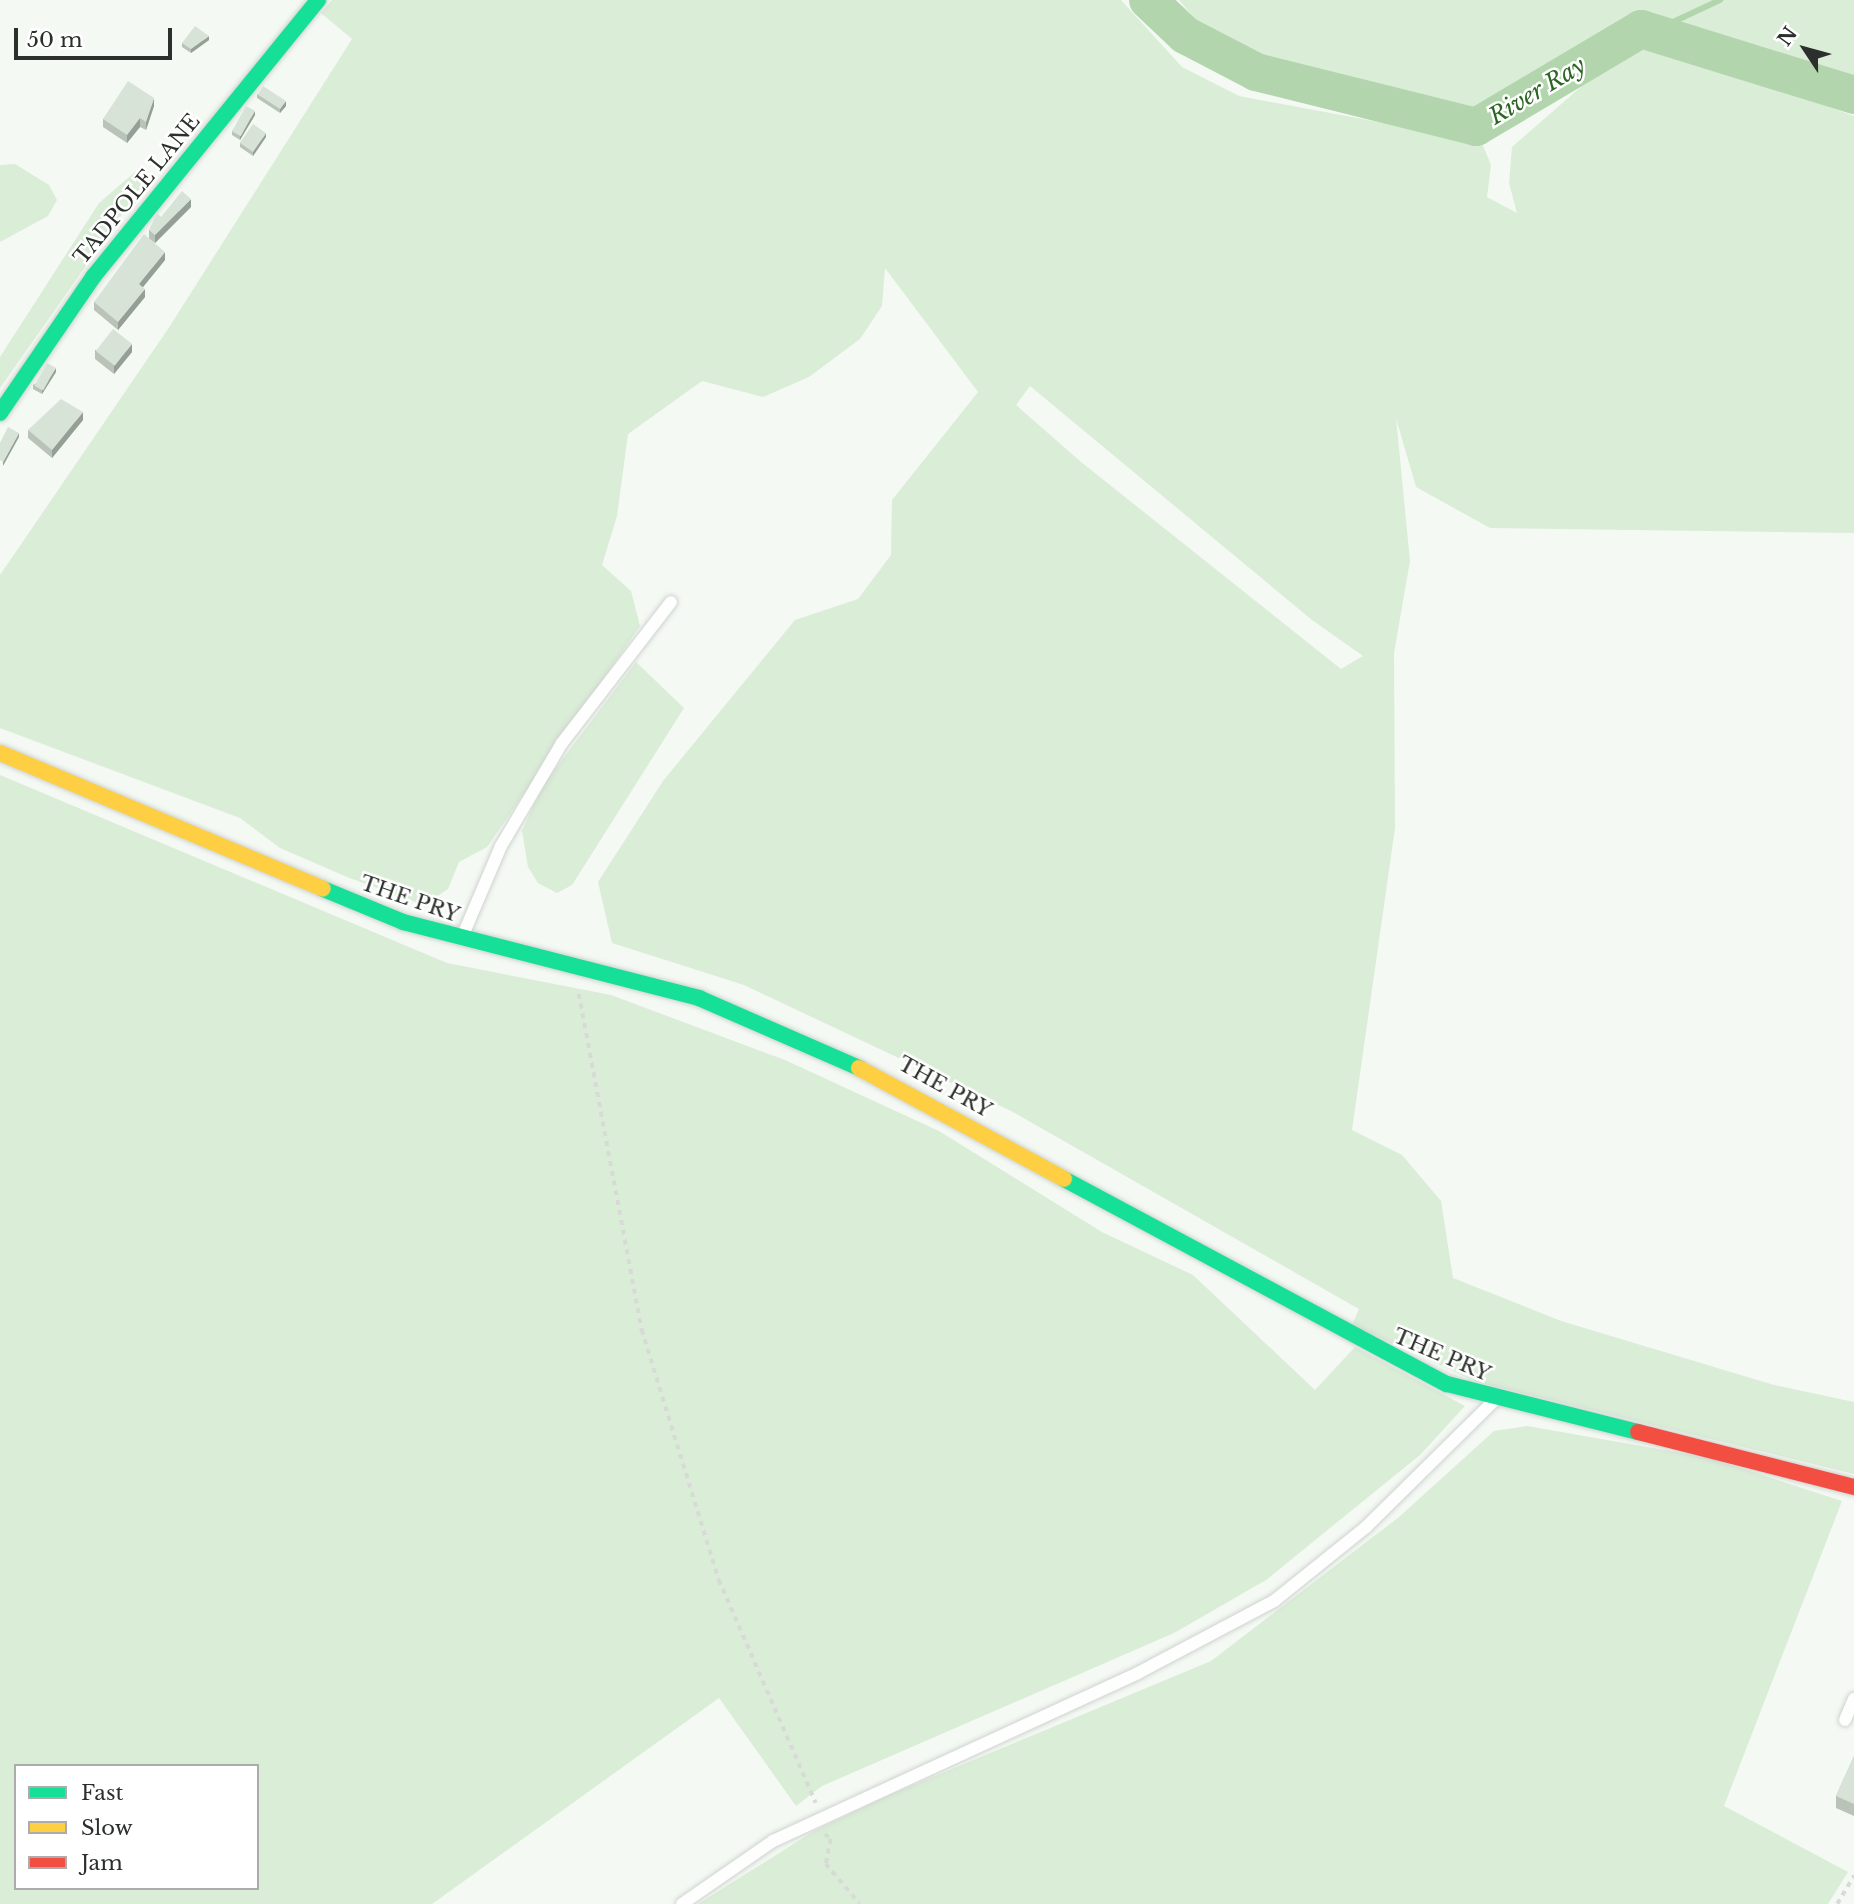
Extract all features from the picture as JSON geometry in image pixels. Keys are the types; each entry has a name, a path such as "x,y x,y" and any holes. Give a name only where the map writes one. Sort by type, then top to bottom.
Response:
{"main road":[{"name":"TADPOLE LANE","path":"0,413 93,277 318,0"},
{"name":"THE PRY","path":"0,753 351,901 461,939 699,998 817,1046 1402,1364 1495,1400 1706,1445 1854,1487"}],"lane":[{"path":"461,939 501,846 542,776 671,602"},
{"path":"682,1904 721,1872 816,1820 1138,1673 1273,1601 1366,1527 1495,1400"},
{"path":"1845,1720 1854,1699"}],"path":[{"path":"579,968 642,1331 719,1580 810,1776 816,1820 831,1839 826,1864 860,1904"},
{"path":"1837,1904 1854,1876"}],"green space":[{"path":"332,0 1121,0 1182,67 1239,96 1481,141 1491,165 1487,197 1517,213 1509,183 1512,147 1622,51 1653,44 1854,116 1854,533 1490,528 1416,487 1396,418 1410,561 1394,653 1395,828 1352,1130 1402,1155 1441,1201 1453,1278 1561,1321 1774,1385 1854,1402 1854,1474 1477,1382 1352,1325 1359,1309 1011,1111 744,985 612,943 598,882 663,781 795,620 858,599 891,555 892,500 978,392 885,268 882,306 860,339 809,377 763,397 702,381 628,434 617,516 602,565 631,591 640,626 487,847 459,862 448,889 434,898 421,904 347,877 280,848 240,818 0,728 0,575 168,329 352,39 321,13","holes":["1030,386 1312,620 1363,656 1341,669 1081,462 1016,405"]},
{"path":"1179,0 1854,0 1854,84 1719,37 1646,20 1473,116 1262,62 1196,20"},
{"path":"15,164 49,185 57,200 48,216 0,242 0,165"},
{"path":"135,172 146,180 0,388 0,357 99,203"},
{"path":"636,662 684,708 572,885 557,893 538,883 528,867 522,831 543,785"},
{"path":"0,775 447,963 611,995 785,1060 939,1131 1102,1232 1193,1275 1315,1390 1355,1347 1465,1406 1420,1455 1266,1580 1174,1633 822,1786 796,1806 719,1698 432,1904 0,1904"},
{"path":"1527,1426 1710,1458 1842,1501 1724,1806 1848,1872 1828,1904 698,1904 814,1831 887,1796 1211,1661 1399,1517 1494,1431"}],"building":[{"path":"195,26 209,36 191,49 182,43"},
{"path":"128,81 154,98 146,122 140,118 127,135 103,119"},
{"path":"263,86 286,101 280,109 258,94"},
{"path":"246,106 255,111 241,136 232,131"},
{"path":"253,124 266,133 253,152 240,143"},
{"path":"182,191 191,199 155,235 149,230 157,213 161,217"},
{"path":"144,234 165,252 139,284 145,289 118,322 94,302"},
{"path":"113,329 132,344 115,366 96,351"},
{"path":"47,363 56,368 43,391 34,386"},
{"path":"61,399 83,412 52,450 28,430"},
{"path":"8,427 19,433 3,462 0,460 0,443"},
{"path":"1854,1756 1854,1804 1836,1796"}],"waterway":[{"name":"River Ray","path":"1148,0 1185,35 1256,72 1476,127 1641,29 1854,95"},
{"path":"1656,30 1720,0"}],"traffic: fast":[{"path":"0,413 93,277 318,0"},
{"path":"323,889 403,922 699,998 859,1068"},
{"path":"1064,1179 1447,1384 1638,1432"}],"traffic: slow":[{"path":"0,753 323,889"},
{"path":"859,1068 1064,1179"}],"traffic: jam":[{"path":"1638,1432 1854,1487"}]}
